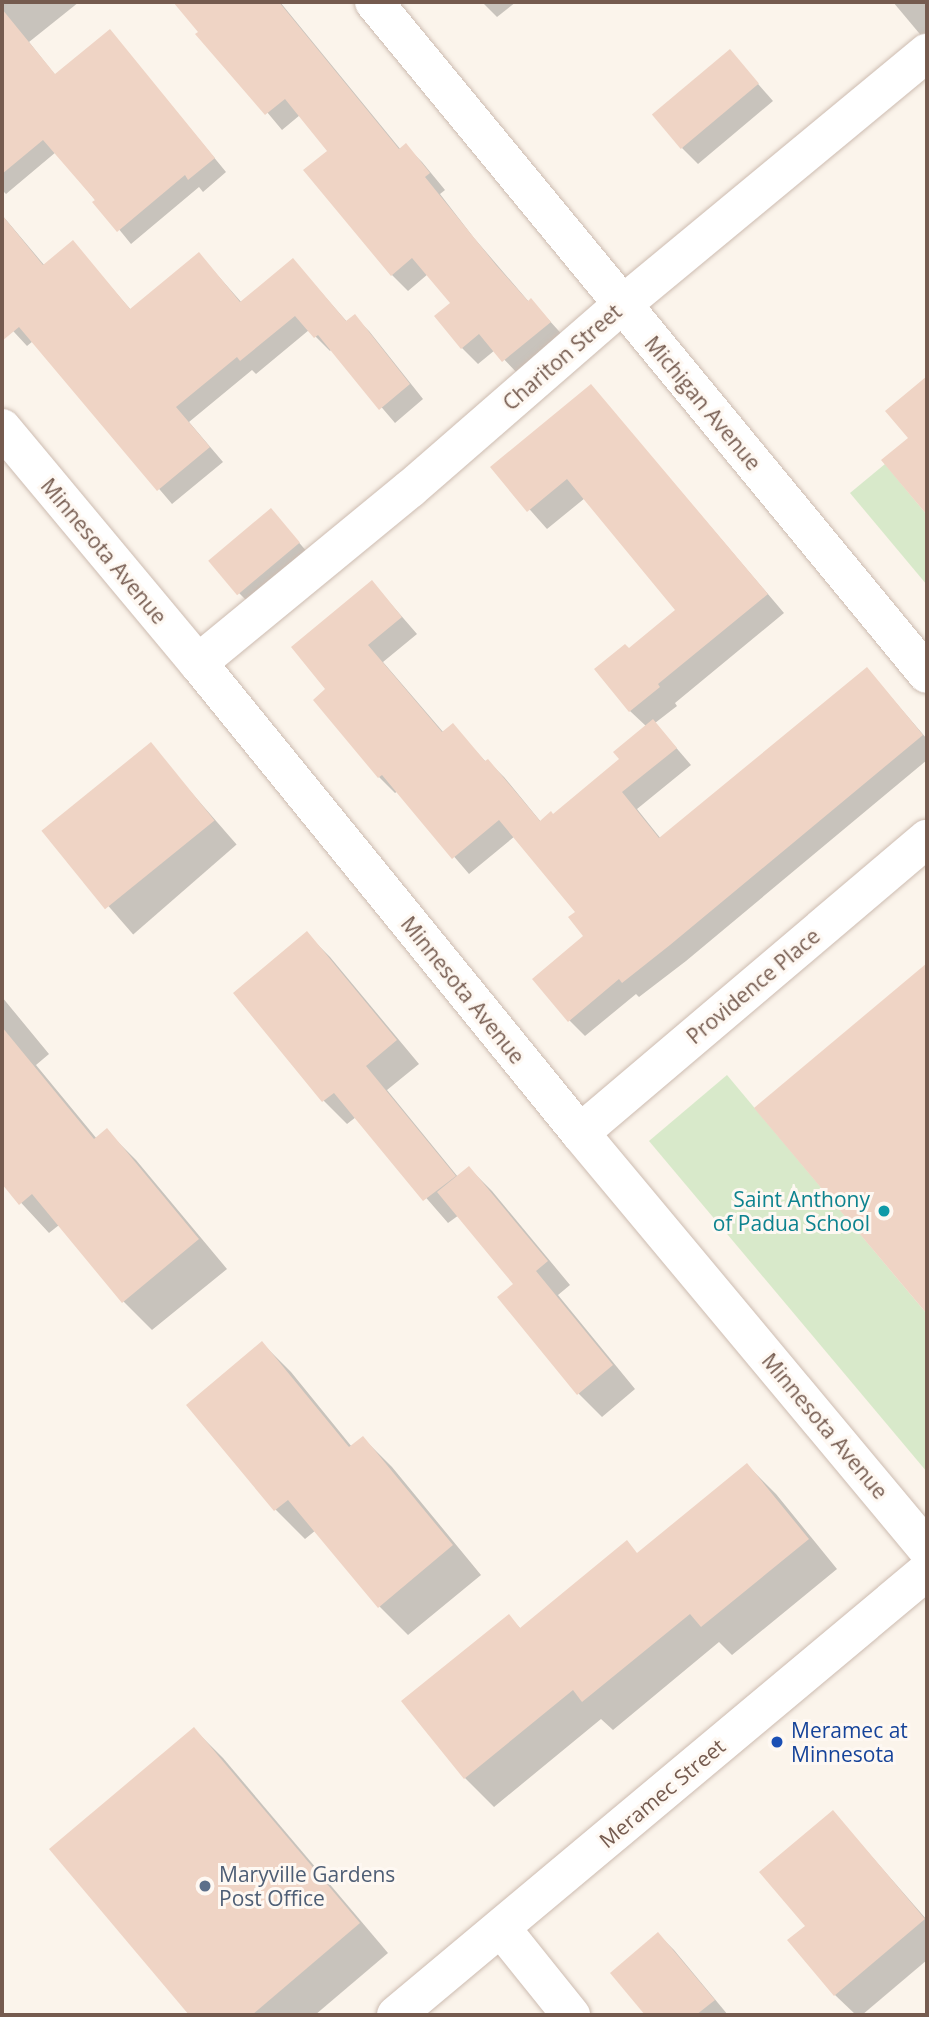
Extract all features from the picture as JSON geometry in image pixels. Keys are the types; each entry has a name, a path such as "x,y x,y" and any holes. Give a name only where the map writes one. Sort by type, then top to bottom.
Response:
{"street":[{"name":"Michigan Avenue","path":"373,2 927,674"},
{"name":"Chariton Street","path":"198,663 410,489 622,305 927,53"},
{"name":"Minnesota Avenue","path":"2,428 198,663 580,1133 927,1549"},
{"name":"Providence Place","path":"580,1133 927,839"},
{"name":"Meramec Street","path":"396,2015 927,1571"},
{"path":"501,1928 571,2015"}],"green space":[{"path":"885,464 927,515 927,585 850,493"},
{"path":"727,1075 927,1314 927,1472 649,1141"}],"building":[{"path":"173,2 279,2 399,149 406,143 430,173 425,177 496,265 528,301 531,298 551,322 502,362 479,334 461,349 434,316 450,303 412,258 391,276 303,170 327,151 285,99 265,115 195,34 198,32"},
{"path":"2,9 55,74 110,29 215,158 188,180 185,175 117,232 92,202 95,200 43,140 2,174"},
{"path":"730,49 759,83 681,149 652,115"},
{"path":"2,215 43,265 73,240 130,309 199,252 240,302 293,258 346,321 355,314 410,384 379,410 318,335 314,338 295,316 240,361 237,357 176,407 210,447 157,491 19,327 2,341"},
{"path":"927,376 927,515 881,460 908,438 885,411"},
{"path":"591,384 768,594 658,684 660,687 629,712 594,669 625,644 629,648 675,610 567,479 527,512 490,467"},
{"path":"271,508 300,542 237,595 208,561"},
{"path":"372,580 402,617 368,645 442,732 453,723 485,761 488,759 540,821 551,811 553,814 619,759 613,752 653,719 677,748 622,792 659,838 867,667 923,735 670,945 622,983 619,979 568,1022 532,979 583,936 568,917 575,912 499,820 452,859 382,775 378,778 313,700 325,689 291,647"},
{"path":"151,742 215,820 105,909 41,831"},
{"path":"307,931 397,1040 366,1066 456,1176 423,1201 334,1093 322,1102 233,993"},
{"name":"Saint Anthony of Padua School","path":"927,963 927,1314 754,1108"},
{"path":"2,1027 94,1139 107,1128 199,1239 122,1303 32,1194 19,1205 2,1184"},
{"path":"469,1166 548,1261 536,1271 613,1365 577,1395 497,1297 513,1284 437,1192"},
{"path":"262,1341 349,1447 363,1436 453,1545 378,1608 288,1500 274,1511 186,1405"},
{"path":"747,1463 809,1539 701,1627 690,1614 582,1702 573,1690 464,1779 401,1701 509,1614 520,1628 627,1540 637,1553"},
{"name":"Maryville Gardens Post Office","path":"194,1727 360,1923 252,2015 189,2015 49,1849"},
{"path":"833,1810 925,1919 834,1996 787,1940 805,1926 759,1872"},
{"path":"658,1932 715,2000 696,2015 645,2015 610,1973"}],"place":[{"name":"Saint Anthony of Padua School","path":"884,1211"},
{"name":"Meramec at Minnesota","path":"777,1742"},
{"name":"Maryville Gardens Post Office","path":"205,1886"}]}
